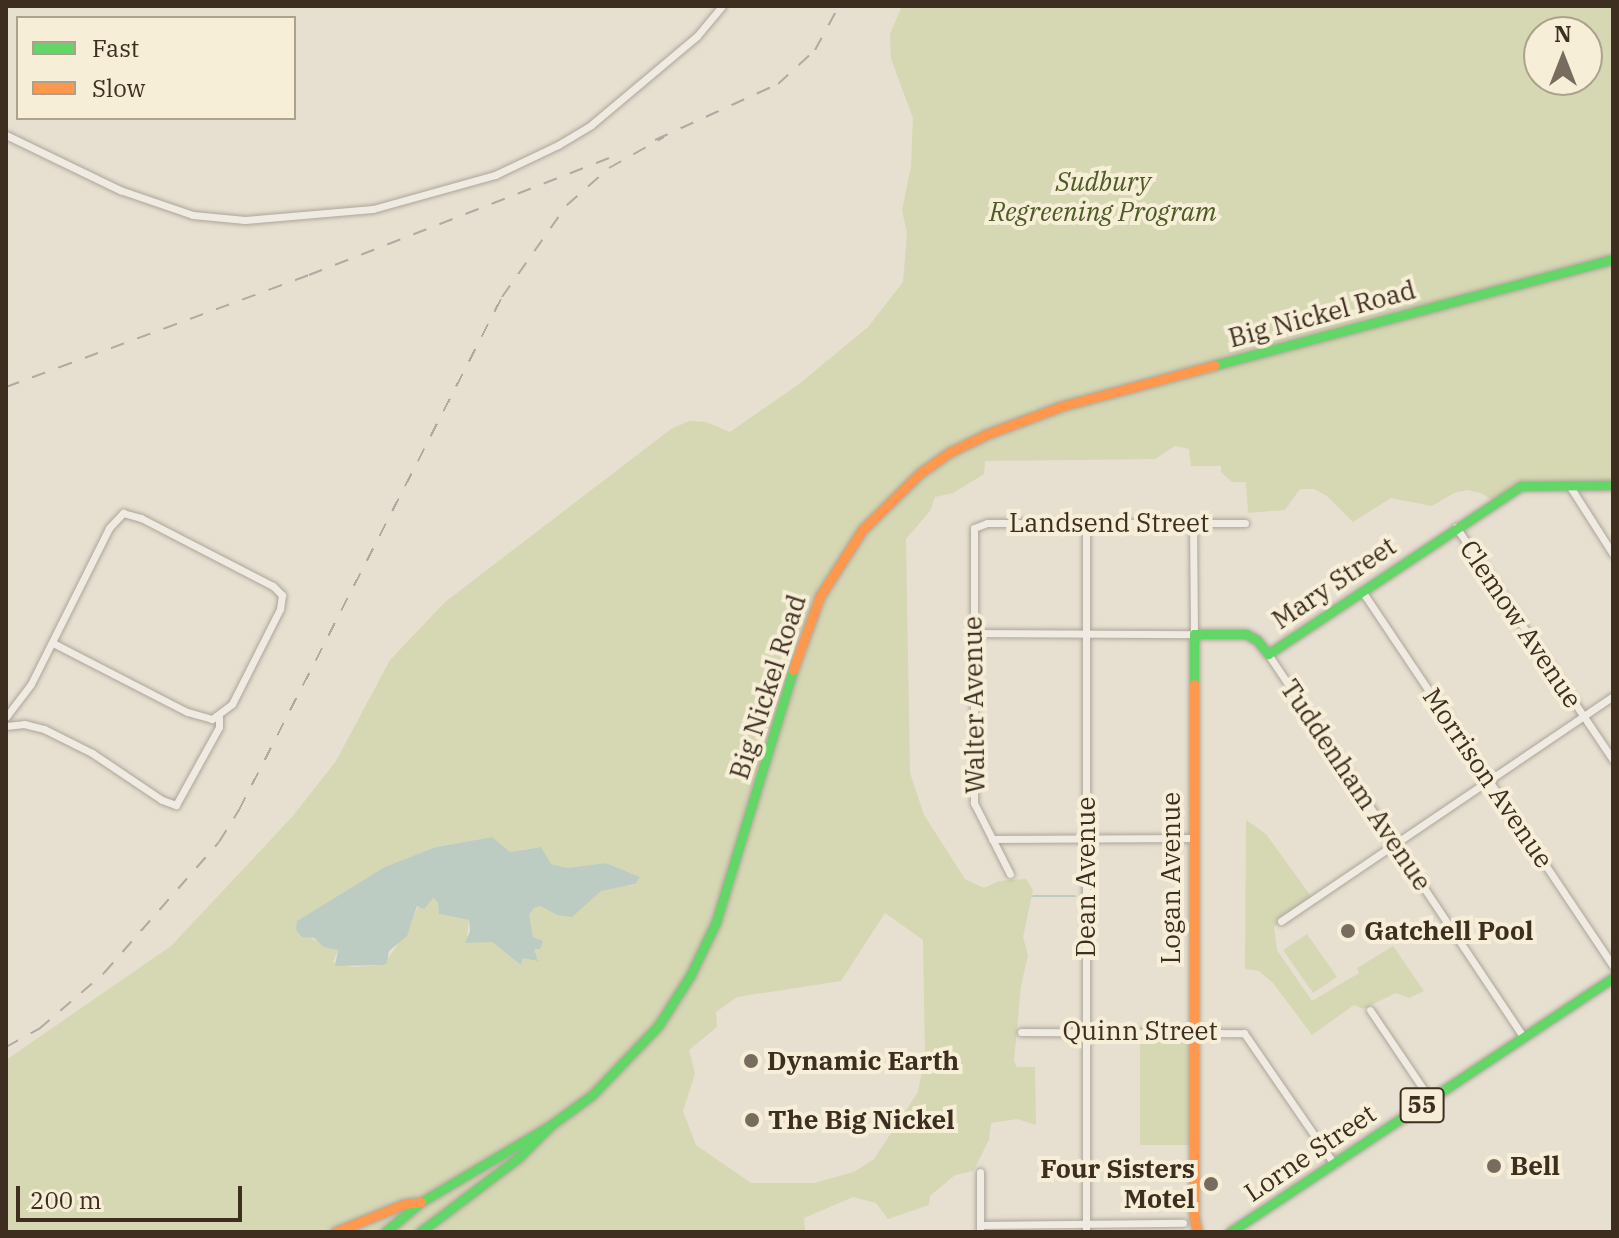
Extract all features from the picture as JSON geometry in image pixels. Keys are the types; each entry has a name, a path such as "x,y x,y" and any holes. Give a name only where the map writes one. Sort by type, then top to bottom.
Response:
{"main road":[{"name":"Big Nickel Road","path":"385,1232 421,1202 551,1125 592,1095 631,1058 663,1018 690,976 720,910 785,691 816,603 862,530 920,473 987,434 1062,406 1613,259"},
{"name":"Mary Street","path":"1194,634 1246,634 1257,640 1268,654 1521,486 1613,485"},
{"name":"Logan Avenue","path":"1194,634 1193,1031 1194,1216 1197,1232"},
{"name":"Lorne Street","path":"1230,1232 1613,978"},
{"path":"420,1232 518,1158 551,1125"},
{"path":"335,1232 404,1204 421,1202"}],"street":[{"path":"6,135 120,190 193,215 259,220 373,209 495,175 558,145 591,125 697,36 722,6"},
{"path":"1568,484 1613,554"},
{"path":"6,717 31,684 113,521 123,513 141,518 281,591 280,609 232,704 219,716 200,718 53,643"},
{"name":"Dean Avenue","path":"1086,522 1086,1228"},
{"name":"Landsend Street","path":"974,528 987,523 1245,523"},
{"name":"Logan Avenue","path":"1193,523 1194,634"},
{"name":"Clemow Avenue","path":"1456,527 1613,760"},
{"name":"Walter Avenue","path":"974,528 974,803 1010,874"},
{"name":"Morrison Avenue","path":"1362,591 1613,966"},
{"name":"Mary Street","path":"973,633 1194,634"},
{"name":"Tuddenham Avenue","path":"1268,654 1523,1037"},
{"path":"1281,921 1613,696"},
{"path":"6,726 31,725 56,734 162,800 176,805 219,727 219,716"},
{"path":"992,839 1193,838"},
{"path":"1370,1010 1430,1099"},
{"name":"Quinn Street","path":"1021,1032 1239,1031 1249,1037 1334,1164"},
{"path":"980,1172 980,1228 1086,1228 1183,1223"}],"green space":[{"name":"Sudbury Regreening Program","path":"902,6 1613,6 1613,485 1527,483 1495,502 1481,493 1467,490 1454,493 1432,506 1391,498 1353,522 1327,496 1314,489 1300,489 1285,510 1248,513 1246,482 1232,482 1221,472 1221,466 1191,466 1189,449 1175,446 1155,459 985,461 984,474 953,493 935,497 930,511 906,539 910,773 924,815 965,879 984,888 999,881 1026,879 1033,890 1023,937 1028,955 1021,986 1014,1061 1017,1067 1035,1067 1036,1125 1017,1119 991,1123 989,1140 973,1171 955,1175 930,1196 929,1205 888,1219 876,1203 853,1197 804,1218 805,1232 6,1232 6,1060 171,946 292,817 336,761 390,660 445,602 671,429 689,421 706,422 730,432 799,384 868,327 903,282 907,233 902,210 911,166 913,118 891,59 890,34","holes":["491,837 510,852 538,847 551,864 567,868 606,863 640,877 634,885 604,889 557,915 540,906 534,908 528,915 533,937 543,942 533,949 538,960 523,958 521,965 492,942 467,936 469,920 439,914 438,903 432,898 424,906 418,906 410,927 383,965 352,967 333,962 338,950 301,934 297,921 385,868 436,847","885,913 923,940 925,1057 918,1092 874,1159 854,1172 814,1183 751,1183 696,1145 683,1111 695,1074 689,1050 717,1027 716,1012 737,997 841,981"]},
{"path":"1246,820 1266,834 1313,899 1274,927 1277,950 1312,1001 1359,973 1357,968 1393,946 1424,991 1409,998 1396,993 1363,1009 1354,1005 1312,1035 1273,983 1259,971 1245,969"},
{"path":"1307,934 1337,977 1313,993 1283,950"},
{"path":"1192,1030 1193,1145 1140,1145 1140,1031"}],"shaded area":[{"path":"492,837 510,852 541,847 551,864 567,868 606,863 640,877 635,884 601,891 572,917 557,915 540,906 534,908 529,915 533,937 543,941 540,949 534,949 538,961 523,958 521,965 492,942 465,943 470,931 469,920 439,914 438,903 433,898 424,909 417,906 407,936 389,951 387,963 383,965 335,966 338,950 324,947 314,938 302,937 296,930 297,921 385,867 436,847"}],"waterway":[{"path":"1032,896 1075,896"}],"railway":[{"path":"655,140 778,84 815,50 839,6"},
{"path":"6,1047 39,1029 104,973 219,842 239,810 502,297 567,205 609,168 664,137"},
{"path":"6,387 309,275 614,156"}],"traffic: fast":[{"path":"1215,365 1613,259"},
{"path":"1194,684 1194,634 1246,634 1257,640 1268,654 1521,486 1613,485"},
{"path":"385,1232 421,1202 551,1125 592,1095 658,1026 690,976 716,922 793,670"},
{"path":"1230,1232 1613,978"},
{"path":"420,1232 518,1158 551,1125"}],"traffic: slow":[{"path":"793,670 820,596 862,530 920,473 950,452 987,434 1062,406 1215,365"},
{"path":"1194,684 1194,1216 1197,1232"},
{"path":"335,1232 404,1204 421,1202"}],"place":[{"name":"Gatchell Pool","path":"1348,931"},
{"name":"Dynamic Earth","path":"751,1061"},
{"name":"The Big Nickel","path":"752,1120"},
{"name":"Bell","path":"1494,1166"},
{"name":"Four Sisters Motel","path":"1211,1184"}]}
